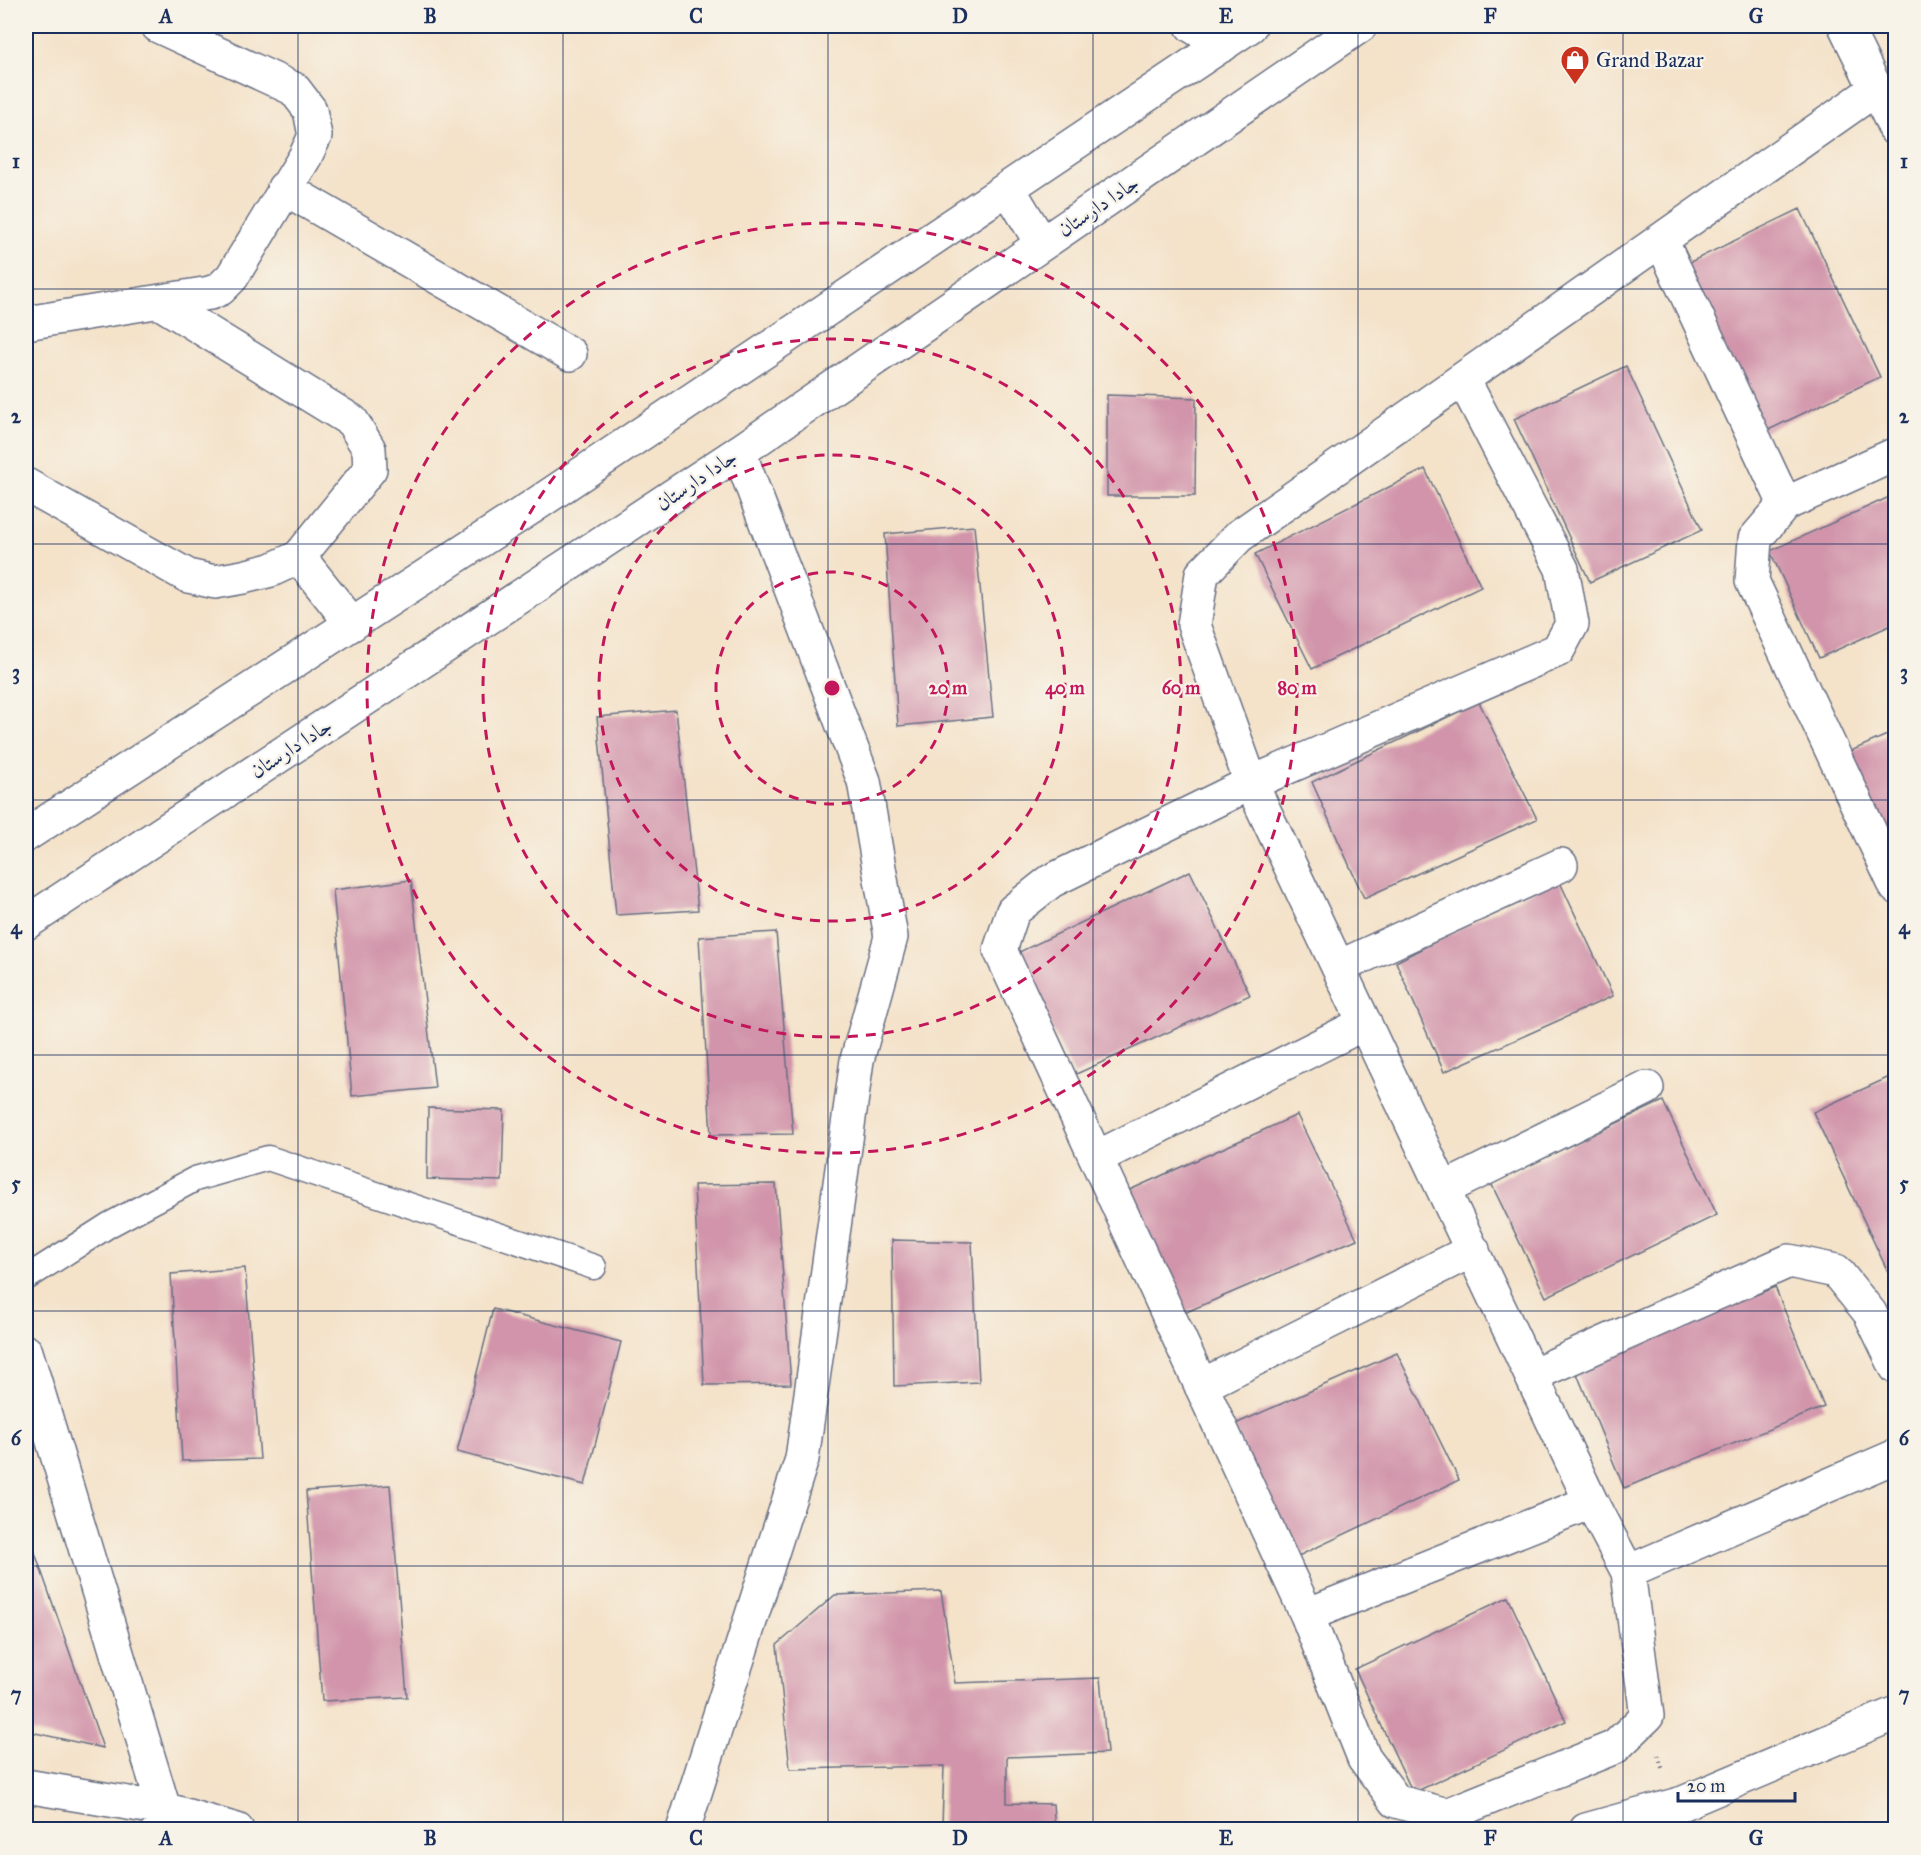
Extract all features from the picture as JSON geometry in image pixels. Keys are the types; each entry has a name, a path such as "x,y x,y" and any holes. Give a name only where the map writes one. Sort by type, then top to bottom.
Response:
{"street":[{"path":"26,323 159,302 210,293 220,289 232,277 284,188 306,157 315,136 310,110 294,89 158,26"},
{"path":"1192,26 1222,45"},
{"path":"26,835 532,507 1250,26"},
{"name":"جادا دارستان","path":"26,923 739,452 1360,26"},
{"path":"1847,28 1896,130"},
{"path":"1463,379 1562,569 1572,624 1558,650 1251,783 1051,881 1013,911 1000,950 1307,1615 1364,1758 1396,1801 1447,1815 1615,1747 1647,1716 1628,1572 1591,1502 1251,783 1194,625 1202,574 1239,536 1876,89"},
{"path":"284,188 570,354"},
{"path":"1008,188 1042,244"},
{"path":"1661,240 1785,504"},
{"path":"26,485 188,576 215,582 271,570 299,557 370,469 369,449 352,421 159,302"},
{"path":"682,1830 802,1459 857,1060 891,937 864,781 739,452"},
{"path":"1896,454 1785,504 1755,539 1752,581 1896,887"},
{"path":"299,557 352,624"},
{"path":"1339,967 1561,866"},
{"path":"1095,1158 1365,1023"},
{"path":"1444,1189 1647,1088"},
{"path":"1201,1386 1473,1250"},
{"path":"1532,1376 1789,1261 1836,1271 1870,1313 1896,1367"},
{"path":"26,1352 161,1819"},
{"path":"1628,1572 1896,1456"},
{"path":"1307,1615 1591,1502"},
{"path":"1586,1830 1672,1807 1896,1713"},
{"path":"26,1786 161,1819 237,1830"}],"lane":[{"path":"26,1278 109,1225 195,1179 268,1158 594,1267"}],"path":[{"path":"1647,1716 1672,1807"}],"building":[{"path":"1800,209 1880,377 1764,432 1684,265"},
{"path":"1626,366 1702,530 1590,582 1514,419"},
{"path":"1107,395 1196,398 1195,496 1107,496"},
{"path":"1425,469 1481,587 1312,669 1255,554"},
{"path":"1896,494 1896,623 1819,658 1770,551"},
{"path":"974,526 993,717 898,726 885,534"},
{"path":"1479,702 1537,819 1364,898 1312,782"},
{"path":"676,710 698,910 616,915 597,717"},
{"path":"1896,731 1896,862 1844,754"},
{"path":"1190,871 1250,995 1074,1075 1017,953"},
{"path":"1558,878 1613,996 1444,1072 1396,962"},
{"path":"411,880 435,1088 352,1096 333,890"},
{"path":"776,932 793,1134 711,1135 699,937"},
{"path":"1896,1074 1896,1289 1813,1112"},
{"path":"1663,1101 1717,1215 1546,1297 1491,1183"},
{"path":"428,1108 504,1110 502,1181 427,1179"},
{"path":"1297,1115 1357,1239 1177,1316 1123,1193"},
{"path":"776,1184 791,1384 704,1385 694,1185"},
{"path":"892,1240 972,1242 979,1382 894,1386"},
{"path":"245,1268 260,1459 182,1461 171,1274"},
{"path":"1775,1287 1824,1407 1624,1488 1575,1369"},
{"path":"493,1309 621,1342 585,1485 457,1452"},
{"path":"1397,1353 1459,1480 1292,1559 1233,1425"},
{"path":"390,1485 407,1697 322,1701 306,1491"},
{"path":"26,1527 103,1748 26,1731"},
{"path":"941,1591 955,1683 1100,1678 1107,1753 1007,1757 1007,1803 1053,1804 1055,1830 901,1830 942,1825 944,1766 790,1769 777,1645 835,1595"},
{"path":"1508,1597 1566,1721 1413,1793 1355,1669"}],"place":[{"name":"Grand Bazar","path":"1575,86"}]}
